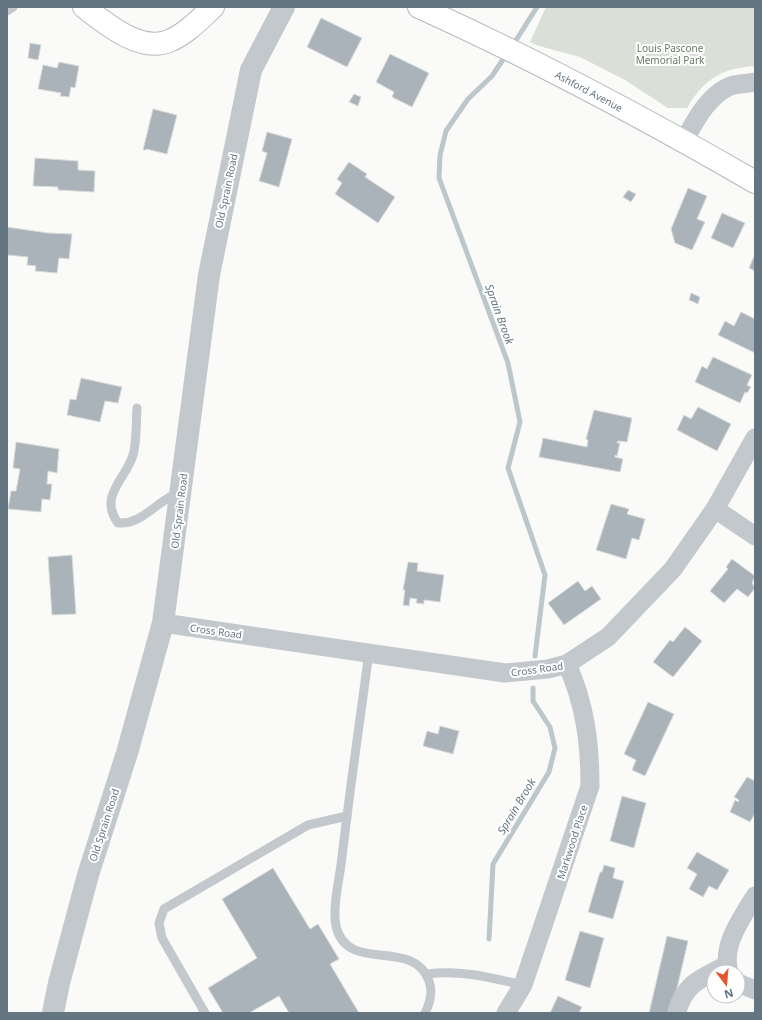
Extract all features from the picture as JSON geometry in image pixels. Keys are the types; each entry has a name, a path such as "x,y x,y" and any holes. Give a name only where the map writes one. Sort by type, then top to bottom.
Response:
{"main road":[{"path":"84,7 115,30 149,44 168,42 190,28 213,7"},
{"name":"Ashford Avenue","path":"419,7 501,44 755,182"}],"street":[{"name":"Old Sprain Road","path":"53,1013 59,983 88,875 127,754 163,623 209,275 251,70 284,7"},
{"path":"683,142 705,107 714,96 729,87 755,82"},
{"name":"Cross Road","path":"163,623 370,652 505,673 548,669 567,664 608,638 673,569 715,509 755,438"},
{"path":"715,509 755,536"},
{"name":"Markwood Place","path":"506,1013 523,984 590,786 590,758 584,715 578,689 567,664"},
{"path":"728,964 728,950 738,924 755,896"},
{"path":"677,1011 682,996 686,990 706,975"}],"lane":[{"path":"7,11 13,7"},
{"path":"137,408 133,455 113,493 110,506 112,515 118,523 128,524 138,520 157,504 181,492"},
{"path":"370,652 347,816 336,905 336,924 339,936 348,947 362,953 402,958 418,963 427,974 432,988 429,1006 425,1013"},
{"path":"205,1013 162,938 159,923 164,909 308,825 347,816"},
{"path":"427,974 450,971 462,972 523,984"}],"green space":[{"name":"Louis Pascone Memorial Park","path":"546,7 755,7 755,66 733,69 715,77 700,89 687,108 668,108 625,80 580,57 539,46 530,42"}],"building":[{"path":"321,18 362,38 347,67 307,47"},
{"path":"30,43 41,45 38,60 28,58"},
{"path":"390,54 429,73 412,107 392,97 394,92 376,82"},
{"path":"59,62 79,66 75,88 71,87 69,97 60,96 61,93 38,89 43,65 57,68"},
{"path":"354,94 361,97 358,106 349,102"},
{"path":"153,109 177,115 167,154 146,149 143,150"},
{"path":"267,132 292,139 279,187 259,181 267,153 262,151"},
{"path":"35,158 78,161 78,170 95,171 94,192 58,190 58,187 33,186"},
{"path":"349,162 367,174 365,177 395,197 378,223 335,194 342,183 337,179"},
{"path":"688,188 707,196 697,219 705,222 692,250 675,243 671,229"},
{"path":"628,190 636,194 631,202 623,197"},
{"path":"722,213 745,223 733,248 711,238"},
{"path":"7,227 48,233 72,234 69,259 59,258 57,273 35,271 36,266 27,265 28,257 7,255"},
{"path":"755,254 755,271 749,268"},
{"path":"691,293 700,297 698,304 689,300"},
{"path":"741,312 755,319 755,353 718,335 725,321 734,326"},
{"path":"713,357 752,375 747,385 751,387 747,393 745,392 740,403 695,382 702,366 707,369"},
{"path":"81,378 122,387 118,403 105,401 100,422 67,415 70,399 76,400"},
{"path":"698,407 731,424 717,451 677,430 684,415 691,419"},
{"path":"594,410 632,418 627,442 618,441 617,443 620,443 617,456 615,455 615,457 623,459 620,472 539,457 543,438 587,447 588,440 586,439"},
{"path":"16,442 59,449 57,473 48,471 47,484 52,484 50,500 42,499 41,512 8,509 11,491 16,491 20,469 13,468"},
{"path":"611,504 629,509 627,514 645,519 639,540 632,538 626,559 596,550"},
{"path":"72,555 76,614 52,615 48,557"},
{"path":"732,559 755,576 752,583 755,588 748,597 737,589 724,603 710,591 728,569 726,567"},
{"path":"408,562 418,563 417,571 444,575 440,602 424,600 424,604 416,603 417,599 410,598 409,606 403,605 405,590 403,590"},
{"path":"578,581 585,591 592,586 601,599 564,625 548,603"},
{"path":"685,627 702,641 673,677 653,662 670,640 673,642"},
{"path":"648,702 674,714 645,776 632,770 636,760 624,754"},
{"path":"440,726 459,731 453,754 423,746 427,731 438,734"},
{"path":"747,777 755,781 755,813 750,822 730,812 735,800 738,802 739,800 734,797"},
{"path":"622,796 646,803 634,848 610,841"},
{"path":"697,852 729,870 717,890 709,886 703,897 689,889 697,874 687,868"},
{"path":"604,865 615,868 613,878 624,881 613,919 588,912 600,872 602,872"},
{"path":"273,868 310,929 318,924 339,959 330,964 359,1013 289,1013 279,996 249,1013 223,1013 208,988 257,958 222,899"},
{"path":"580,931 604,938 590,988 565,980"},
{"path":"667,936 688,941 675,997 675,1013 649,1013"},
{"path":"558,996 582,1007 579,1013 550,1013"}],"waterway":[{"name":"Sprain Brook","path":"513,45 537,7"},
{"name":"Sprain Brook","path":"506,55 492,76 468,99 446,131 440,155 439,178 508,363 520,422 508,468 545,575 535,656"},
{"name":"Sprain Brook","path":"489,939 493,864 549,772 555,748 550,727 533,701 533,688"}]}
